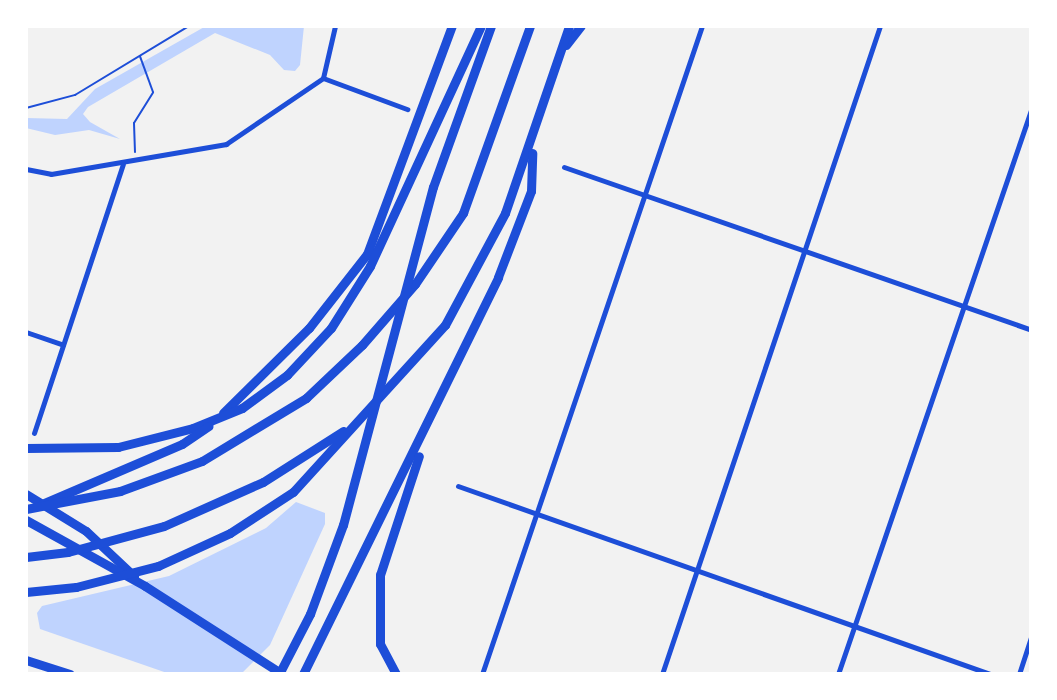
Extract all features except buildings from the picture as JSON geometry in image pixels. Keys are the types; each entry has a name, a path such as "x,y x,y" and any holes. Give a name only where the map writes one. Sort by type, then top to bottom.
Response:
{"highway":[{"path":"29,509 182,444 237,401 309,328 367,254 452,26"},
{"path":"26,448 118,447 193,428 242,408 287,375 346,303 413,177 481,26"},
{"path":"26,520 145,586 280,674 310,614 343,525 433,187 491,26"},
{"path":"29,509 120,491 202,461 306,398 362,345 415,284 463,213 530,26"},
{"path":"26,592 76,587 158,566 230,533 293,492 445,325 490,246 532,144 569,26"},
{"path":"562,51 581,26"},
{"path":"396,674 380,644 380,575 409,481 531,191 532,144"},
{"path":"303,674 451,378"},
{"path":"26,557 68,552 164,526 263,482 358,421"},
{"path":"26,494 86,531 145,586"},
{"path":"26,660 70,674"}],"street":[{"path":"26,169 51,174 226,144 323,78 335,26"},
{"path":"482,674 702,26"},
{"path":"662,674 880,26"},
{"path":"323,78 407,109"},
{"path":"838,674 1031,110"},
{"path":"34,433 123,164"},
{"path":"564,167 1031,330"},
{"path":"26,332 63,346"},
{"path":"458,486 990,674"},
{"path":"1019,674 1031,637"}],"path":[{"path":"26,108 75,95 189,26"},
{"path":"135,154 134,123 153,92 149,72 140,56"}],"water":[{"path":"206,26 304,26 300,65 295,71 284,70 270,55 215,33 88,107 83,114 90,122 120,139 89,130 55,135 26,128 26,118 67,119 95,89"},
{"path":"296,502 325,513 325,524 270,645 242,673 170,674 40,629 37,613 42,606 169,576 266,528"}]}
